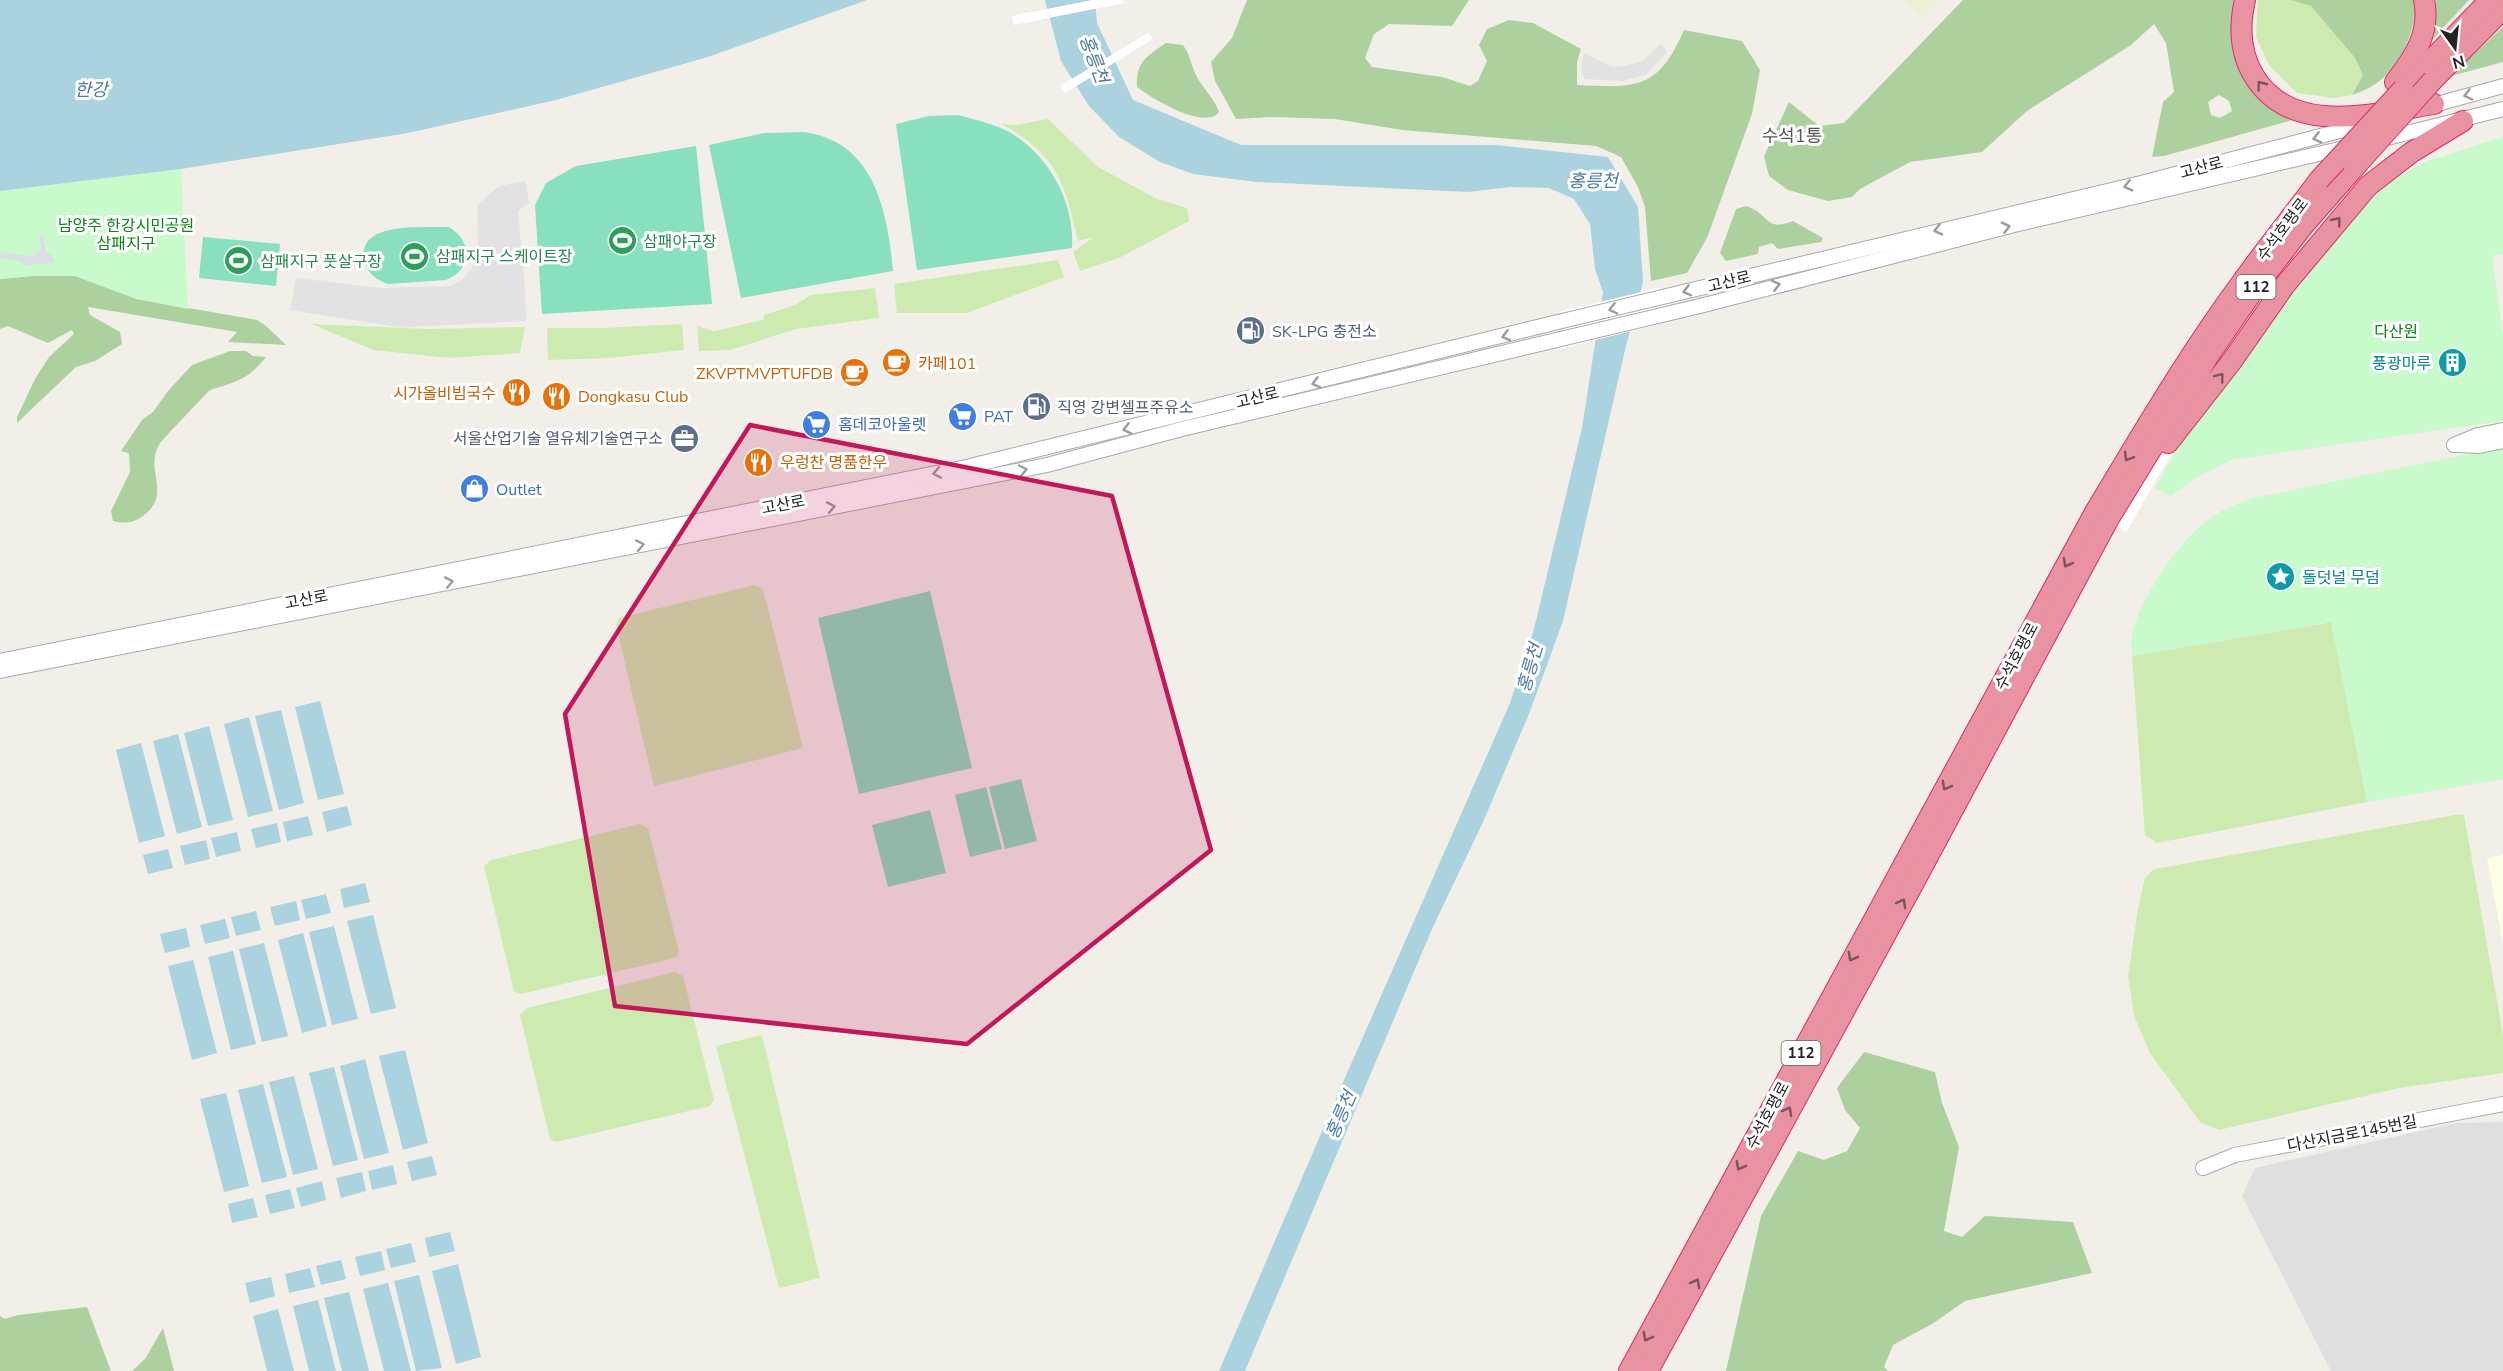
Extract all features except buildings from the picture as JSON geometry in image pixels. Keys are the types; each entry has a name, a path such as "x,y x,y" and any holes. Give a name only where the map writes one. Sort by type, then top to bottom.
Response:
{"highway":[{"path":"2245,0 2240,29 2246,57 2261,88 2275,102 2292,110 2315,116 2349,116 2434,104"},
{"path":"2396,89 2420,44 2426,18 2424,0"},
{"name":"수석호평로","path":"1629,1371 2102,516 2253,291 2303,226 2396,89 2490,0"},
{"name":"수석호평로","path":"2171,415 2241,282 2319,180 2344,165 2503,9"},
{"path":"2102,516 2171,415 2232,361 2285,285 2368,186 2412,152 2463,121"},
{"name":"수석호평로","path":"1648,1371 1917,877 2102,516"}],"street":[{"name":"고산로","path":"0,661 966,467 1375,369 1562,321 2141,183 2503,86"},
{"name":"고산로","path":"0,671 970,481 1659,316 2014,225 2463,121 2503,109"},
{"path":"2503,430 2478,435 2454,445 2479,446 2503,441"},
{"name":"다산지금로145번길","path":"2203,1168 2235,1155 2503,1104"}],"highlighted area":[{"path":"750,425 1112,496 1211,850 967,1044 615,1006 565,714"}],"shaded area":[{"path":"1904,0 1938,0 1923,17"},
{"path":"1661,43 1667,52 1646,75 1622,81 1584,79 1581,66 1584,53 1612,67 1626,66 1644,60"},
{"path":"526,181 529,203 518,211 526,321 410,327 290,310 296,278 380,288 450,286 462,280 473,266 478,247 477,205 499,186"},
{"name":"남양주 한강시민공원 삼패지구","path":"43,235 46,252 52,255 55,263 24,265 21,261 0,258 0,252 32,257 41,249 39,236"},
{"path":"2503,855 2503,943 2487,858"},
{"path":"2503,1122 2503,1371 2331,1371 2242,1196 2255,1168 2456,1123"}],"green space":[{"path":"1247,0 1469,0 1452,26 1389,24 1374,34 1365,58 1372,67 1442,77 1470,86 1478,81 1487,61 1479,45 1487,29 1509,20 1533,23 1581,49 1577,62 1577,85 1615,86 1643,81 1654,75 1665,64 1684,30 1742,41 1760,70 1752,114 1707,238 1687,273 1651,281 1645,207 1638,187 1621,157 1596,146 1402,130 1335,119 1274,117 1236,119 1215,81 1211,62 1232,38"},
{"path":"1963,0 2236,0 2231,25 2239,56 2300,118 2164,156 2152,157 2163,102 2174,92 2166,43 2154,24 2131,45 2027,111 1982,152 1910,162 1860,189 1852,197 1828,201 1788,190 1769,176 1764,156 1789,102 1819,126 1844,123","holes":["2219,95 2229,101 2232,111 2220,118 2211,115 2208,102"]},
{"path":"2258,0 2291,0 2311,6 2355,58 2363,75 2352,95 2334,98 2297,93 2269,65 2256,37"},
{"path":"2291,0 2417,0 2418,3 2411,33 2398,60 2379,81 2352,95 2363,75 2355,58 2311,6"},
{"path":"2436,0 2469,0 2431,41"},
{"path":"2503,27 2503,62 2451,76"},
{"path":"1166,43 1183,45 1195,73 1219,112 1212,117 1202,118 1178,111 1137,87 1140,65"},
{"path":"958,115 985,122 1011,133 1037,155 1048,168 1064,198 1072,231 1072,248 917,270 896,124 929,116"},
{"path":"1048,119 1098,167 1157,199 1187,208 1189,221 1119,258 1080,271 1073,252 1094,237 1078,241 1063,186 1047,158 1035,146 1001,124 1016,125"},
{"name":"삼패야구장","path":"804,132 828,138 847,150 862,165 881,203 887,225 893,271 741,298 709,145 764,133"},
{"name":"다산원","path":"2503,137 2503,254 2492,256 2503,334 2503,421 2231,460 2197,477 2171,496 2155,488 2194,419 2244,364 2284,303 2362,205 2387,184 2424,162"},
{"name":"삼패야구장","path":"696,146 712,304 542,314 535,205 546,183 576,166"},
{"name":"남양주 한강시민공원 삼패지구","path":"181,169 188,309 137,299 75,276 0,279 0,191"},
{"path":"1746,206 1772,223 1777,225 1793,221 1823,238 1821,242 1778,249 1772,243 1759,247 1758,254 1726,261 1720,253 1736,209"},
{"name":"삼패지구 스케이트장","path":"408,227 449,227 462,240 466,255 461,269 446,280 388,284 374,276 365,263 364,249 370,239 380,233"},
{"name":"삼패지구 풋살구장","path":"203,237 280,244 276,286 199,278"},
{"path":"1058,260 1064,277 967,313 897,313 894,284"},
{"path":"75,276 137,299 257,320 286,345 228,342 237,332 88,307 90,315 120,332 122,344 95,361 76,367 17,423 17,417 35,379 49,357 74,334 72,330 48,343 8,326 0,329 0,279"},
{"path":"875,288 879,318 796,329 731,350 699,351 697,326 714,331 763,320 764,315 795,305 811,295"},
{"path":"311,324 427,329 525,327 520,353 449,358 374,350"},
{"path":"682,324 684,350 610,358 548,360 547,328"},
{"path":"230,351 246,351 253,356 266,357 244,377 209,391 159,445 154,464 156,499 152,507 143,516 132,521 125,523 113,521 111,511 130,472 129,453 121,451 142,420 153,412 168,391 192,365"},
{"path":"2503,447 2503,779 2367,802 2331,622 2132,656 2133,629 2146,598 2166,566 2190,536 2202,524 2220,512 2258,497"},
{"path":"754,585 763,589 803,748 654,786 616,625 619,618"},
{"path":"930,591 972,768 859,794 818,618"},
{"path":"2332,622 2367,802 2157,843 2145,835 2132,656"},
{"path":"1021,779 1037,841 1005,849 989,787"},
{"path":"986,787 1002,849 970,857 955,795"},
{"path":"930,810 946,873 888,887 872,825"},
{"path":"2464,815 2503,1035 2503,1073 2399,1088 2219,1130 2200,1122 2150,1053 2134,1016 2128,976 2145,878 2154,869"},
{"path":"640,824 648,828 679,952 675,958 521,994 514,991 484,866 491,860"},
{"path":"675,972 683,976 714,1100 710,1106 556,1142 550,1139 520,1015 527,1008"},
{"path":"762,1035 820,1278 779,1288 716,1046"},
{"path":"1864,1052 1935,1072 1942,1103 1959,1147 1944,1231 1962,1237 1985,1216 2073,1222 2092,1273 1965,1301 1932,1324 1893,1345 1884,1367 1888,1371 1726,1371 1761,1216 1798,1151 1824,1160 1847,1151 1860,1128 1845,1110 1837,1088"},
{"path":"87,1307 111,1371 0,1371 0,1316 5,1319 18,1315"},
{"path":"163,1328 174,1371 132,1371 145,1359"}],"water":[{"name":"한강","path":"0,0 867,0 708,57 556,100 408,133 181,169 0,191"},
{"name":"홍릉천","path":"1045,0 1095,0 1097,23 1133,100 1241,145 1496,145 1608,157 1638,207 1643,282 1625,350 1563,621 1529,714 1483,822 1432,929 1245,1371 1219,1371 1510,703 1534,629 1582,428 1603,292 1595,269 1590,224 1574,199 1549,188 1511,187 1468,192 1257,182 1193,174 1160,162 1119,137 1089,106 1061,61"},
{"path":"320,701 344,794 318,800 295,707"},
{"path":"281,710 304,803 279,810 255,716"},
{"path":"249,717 273,811 248,817 224,724"},
{"path":"209,726 233,820 208,826 184,733"},
{"path":"178,734 202,827 177,834 153,741"},
{"path":"141,743 165,836 139,843 116,750"},
{"path":"347,806 352,825 327,832 322,812"},
{"path":"308,816 313,835 287,841 283,822"},
{"path":"277,823 281,842 256,848 251,829"},
{"path":"237,832 241,851 216,857 211,838"},
{"path":"206,840 210,859 185,865 180,846"},
{"path":"168,849 173,868 148,874 143,855"},
{"path":"365,883 370,902 344,908 340,889"},
{"path":"326,894 331,913 306,919 301,900"},
{"path":"296,901 300,920 275,926 270,907"},
{"path":"256,911 261,930 236,936 231,917"},
{"path":"373,915 396,1008 371,1014 347,921"},
{"path":"225,919 230,938 205,944 200,925"},
{"path":"334,926 358,1019 332,1025 309,932"},
{"path":"186,928 190,947 165,953 160,934"},
{"path":"303,933 327,1026 302,1033 278,940"},
{"path":"264,943 288,1036 262,1042 239,949"},
{"path":"233,951 256,1044 231,1050 208,957"},
{"path":"193,960 217,1053 192,1060 168,966"},
{"path":"405,1050 428,1143 403,1150 379,1056"},
{"path":"365,1059 389,1153 364,1159 340,1066"},
{"path":"334,1067 358,1160 333,1166 309,1073"},
{"path":"294,1076 318,1169 293,1175 269,1082"},
{"path":"263,1084 287,1177 262,1183 238,1090"},
{"path":"226,1093 249,1186 224,1192 200,1099"},
{"path":"432,1156 437,1175 412,1181 407,1162"},
{"path":"393,1165 397,1184 372,1190 368,1171"},
{"path":"362,1172 366,1191 341,1198 336,1178"},
{"path":"322,1181 326,1200 301,1207 296,1188"},
{"path":"290,1189 295,1208 270,1214 265,1195"},
{"path":"253,1198 258,1217 232,1223 228,1204"},
{"path":"450,1232 455,1251 429,1257 425,1238"},
{"path":"411,1243 416,1262 391,1268 386,1249"},
{"path":"381,1251 385,1270 360,1276 355,1257"},
{"path":"341,1260 346,1279 321,1285 316,1266"},
{"path":"458,1264 481,1357 456,1364 432,1271"},
{"path":"310,1268 315,1287 289,1293 285,1274"},
{"path":"419,1275 442,1368 416,1371 394,1281"},
{"path":"271,1277 275,1296 250,1303 245,1283"},
{"path":"388,1283 411,1371 384,1371 363,1289"},
{"path":"349,1292 369,1371 342,1371 324,1298"},
{"path":"318,1300 336,1371 309,1371 293,1306"},
{"path":"278,1309 294,1371 267,1371 253,1316"}],"pier":[{"path":"1092,0 1123,0 1124,3 1014,25 1012,16"},
{"path":"1148,33 1153,39 1065,93 1060,86"},
{"path":"1662,287 1667,305 1657,308 1660,324 1559,349 1555,333 1565,330 1559,312"},
{"path":"2150,401 2188,425 2126,532 2087,507"}],"place":[{"name":"삼패야구장","path":"622,241"},
{"name":"삼패지구 스케이트장","path":"415,256"},
{"name":"삼패지구 풋살구장","path":"239,261"},
{"name":"SK-LPG 충전소","path":"1251,331"},
{"name":"카페101","path":"897,363"},
{"name":"풍광마루","path":"2452,363"},
{"name":"ZKVPTMVPTUFDB","path":"854,373"},
{"name":"시가올비빔국수","path":"517,393"},
{"name":"Dongkasu Club","path":"557,396"},
{"name":"직영 강변셀프주유소","path":"1036,407"},
{"name":"PAT","path":"963,416"},
{"name":"홈데코아울렛","path":"817,424"},
{"name":"서울산업기술 열유체기술연구소","path":"684,438"},
{"name":"우렁찬 명품한우","path":"759,462"},
{"name":"Outlet","path":"475,489"},
{"name":"돌덧널 무덤","path":"2281,577"}],"district":[{"name":"수석1통","path":"1792,136"}]}
